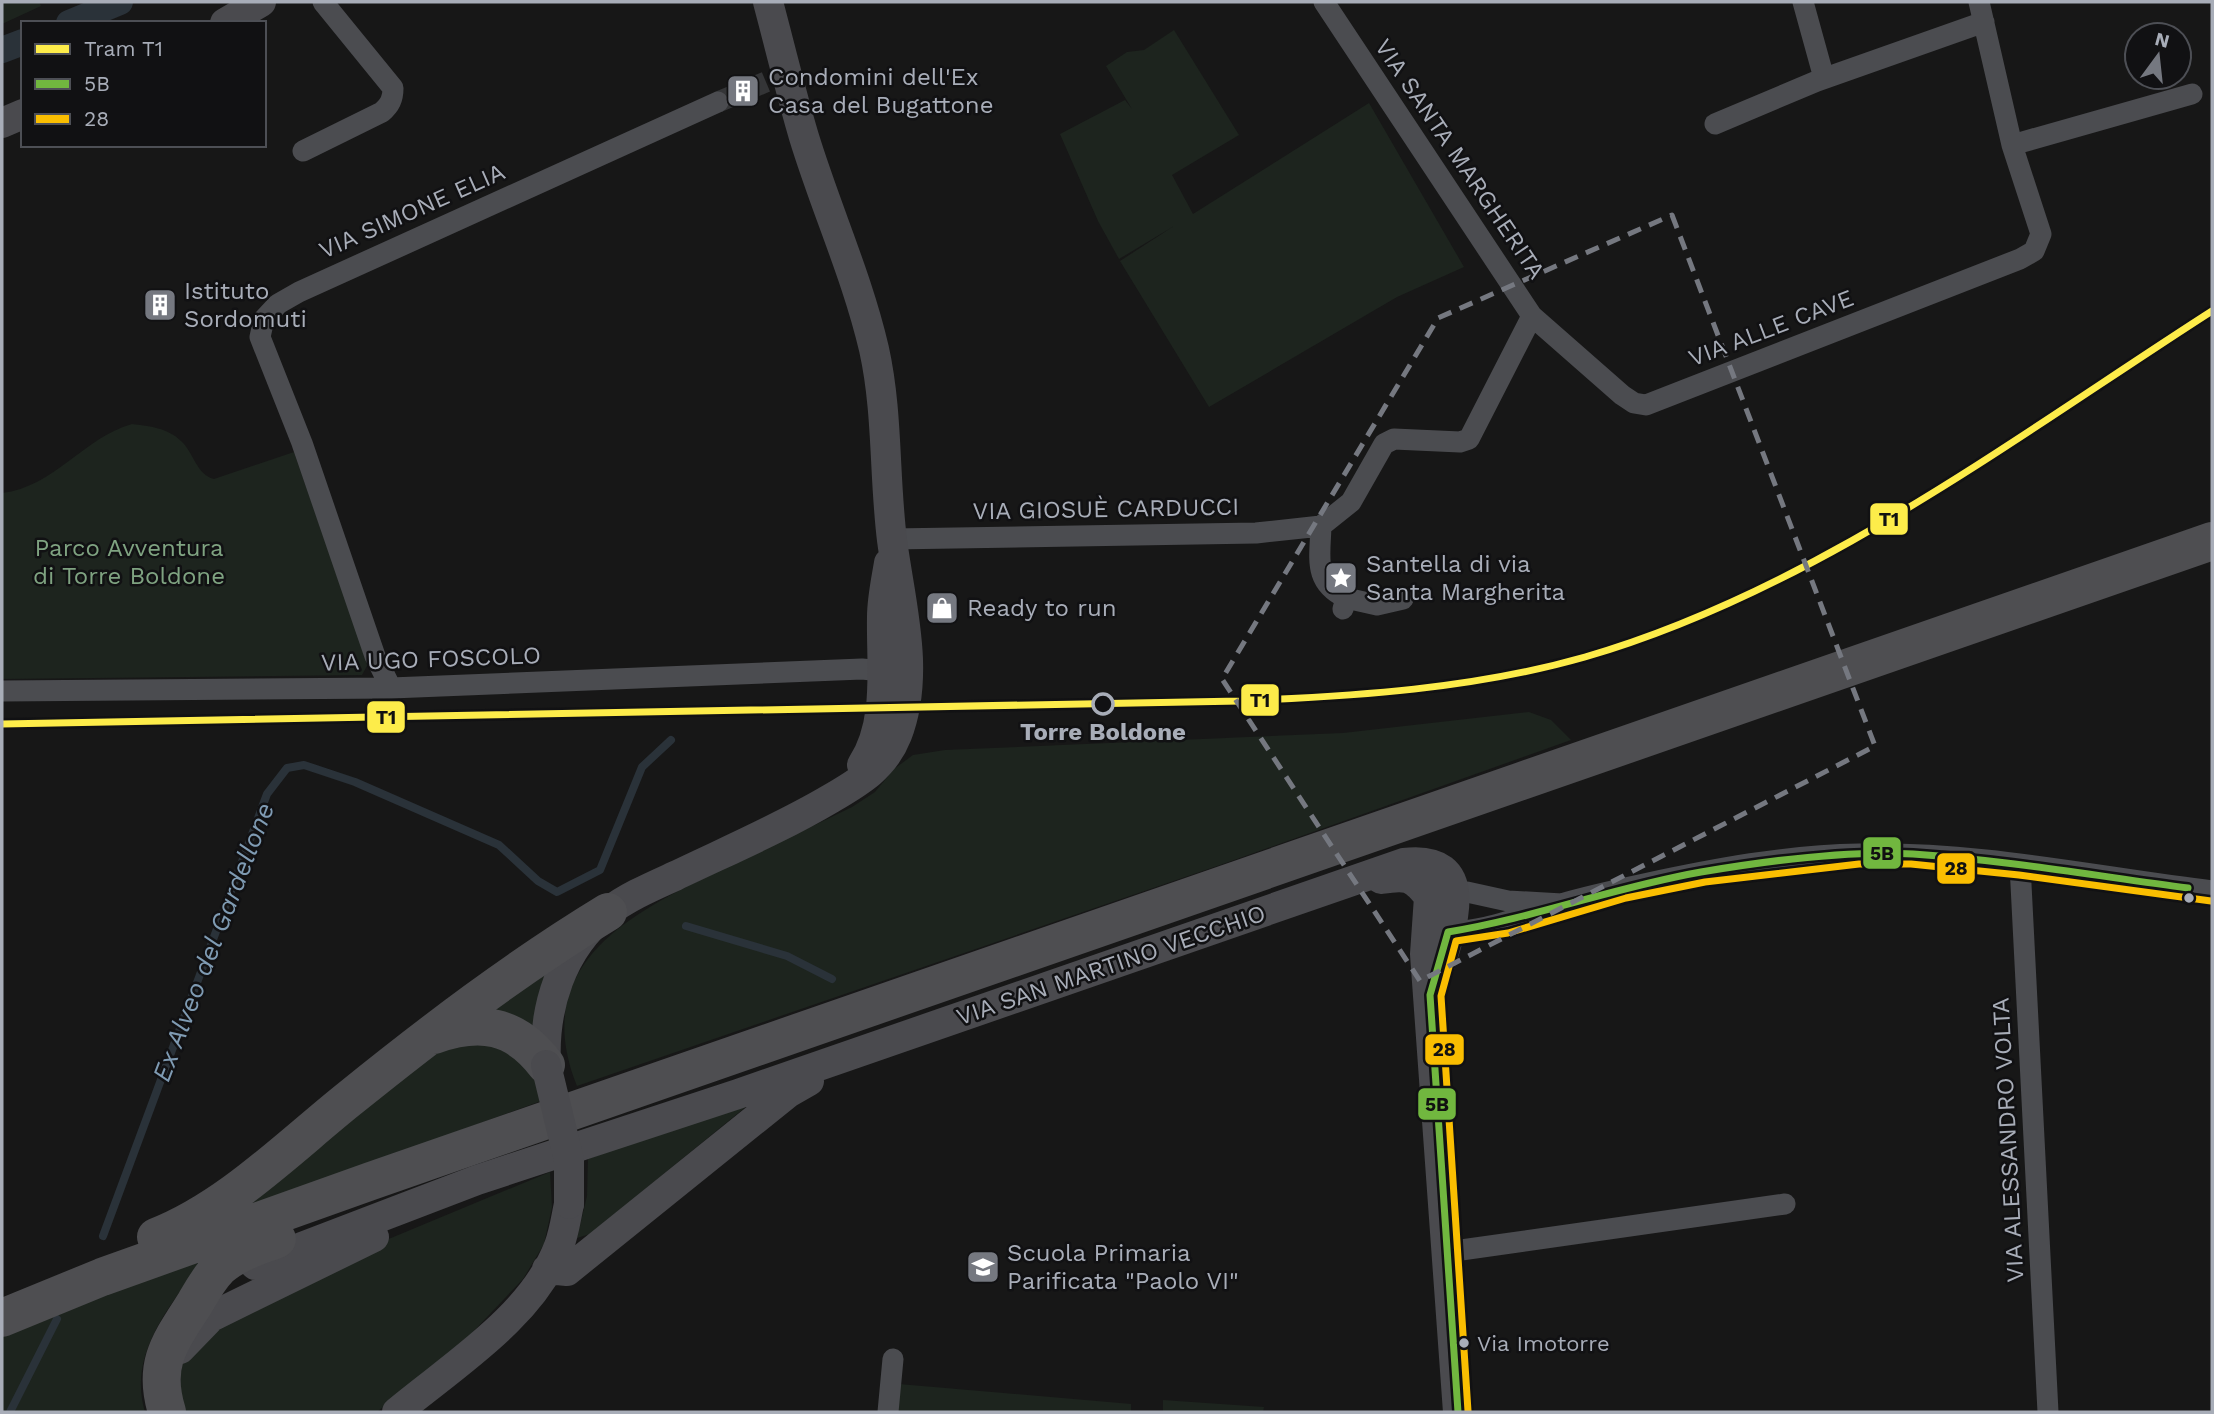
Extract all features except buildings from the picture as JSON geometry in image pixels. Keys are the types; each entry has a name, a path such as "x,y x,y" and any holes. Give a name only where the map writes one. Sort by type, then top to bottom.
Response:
{"highway":[{"path":"2,1318 102,1277 440,1157 2212,541"},
{"path":"2,1300 165,1233 199,1216 244,1184 423,1040 546,950 608,912"},
{"path":"423,1040 464,1025 491,1027 511,1034 533,1048 546,1065"},
{"path":"168,1412 161,1379 167,1346 206,1283 233,1258 397,1188 440,1157"}],"street":[{"path":"228,21 261,2"},
{"path":"303,151 382,112 393,96 393,88 323,2"},
{"path":"397,1412 513,1315 547,1269 559,1246 569,1204 569,1160 546,1065 547,1009 562,971 585,937 608,912 859,781 880,765 897,734 905,692 906,614 892,538 882,399 874,351 855,282 780,71 768,2"},
{"path":"780,71 788,2"},
{"name":"VIA SANTA MARGHERITA","path":"1321,526 1351,502 1384,444 1394,439 1461,442 1469,439 1532,316 1324,2"},
{"path":"1803,2 1824,78"},
{"path":"1715,124 1981,12 2012,145 2192,94"},
{"name":"VIA SIMONE ELIA","path":"391,688 375,656 302,443 260,337 264,318 278,304 299,292 718,102"},
{"path":"2,123 21,115"},
{"name":"VIA ALLE CAVE","path":"1532,316 1622,395 1634,403 1646,405 2020,259 2034,251 2040,234 2012,145"},
{"path":"1321,526 1321,577 1344,603 1377,605 1403,599"},
{"name":"VIA GIOSUÈ CARDUCCI","path":"892,538 1256,533 1321,526"},
{"path":"859,781 881,710 875,665 892,538"},
{"name":"VIA UGO FOSCOLO","path":"5,694 391,688 875,665"},
{"path":"1438,927 1505,923 1562,904 1703,872 1822,856 1912,854 2020,865 2212,891"},
{"name":"VIA SAN MARTINO VECCHIO","path":"870,1046 1404,863 1424,861 1444,867 1454,881 1454,895 1438,927 1430,995 1447,1252"},
{"name":"VIA ALESSANDRO VOLTA","path":"2020,865 2048,1412"},
{"name":"VIA SAN MARTINO VECCHIO","path":"1352,883 1400,876 1417,881 1429,897 1438,927"},
{"path":"1454,895 1467,892 1508,901 1562,904"},
{"path":"153,1412 149,1372 155,1343 174,1309 206,1283 477,1181 870,1046"},
{"path":"547,1269 566,1270 788,1093 870,1046"},
{"path":"168,1412 168,1382 173,1365 183,1344 211,1317 537,1162"},
{"path":"1458,1412 1447,1252 1786,1204"},
{"path":"888,1412 893,1359"}],"highlighted area":[{"path":"1672,215 1875,746 1420,981 1222,679 1438,318"}],"green space":[{"path":"2,2 39,2 41,6 2,24"},
{"path":"1174,30 1239,135 1172,175 1193,214 1369,103 1464,267 1397,297 1209,407 1120,261 1174,226 1119,259 1098,221 1060,134 1125,100 1132,109 1106,66 1127,52 1144,50"},
{"name":"Parco Avventura di Torre Boldone","path":"132,424 158,428 176,437 203,473 214,479 294,452 368,664 362,675 2,679 2,493 37,482 98,440"},
{"path":"1529,712 1551,720 1571,740 1220,865 577,1086 565,1043 566,1006 578,974 599,946 626,923 658,902 852,807 875,792 894,769 913,755 945,750 1343,733"},
{"path":"550,961 535,1029 482,1008"},
{"path":"457,1036 529,1055 541,1101 233,1214"},
{"path":"753,1101 590,1234 577,1238 587,1196 588,1159"},
{"path":"550,1172 552,1207 544,1244 523,1279 471,1334 377,1412 182,1412 180,1376 191,1342 379,1243"},
{"path":"205,1258 167,1311 147,1349 141,1390 145,1412 2,1412 2,1337 44,1318"},
{"path":"899,1384 1131,1404 1131,1412 896,1412"},
{"path":"1163,1400 1264,1407 1263,1412 1163,1412"}],"waterway":[{"path":"74,21 120,2"},
{"path":"2,50 21,43"},
{"name":"Ex Alveo del Gardellone","path":"103,1236 267,794 287,768 304,765 355,782 499,845 538,881 557,892 600,870 642,767 671,740"},
{"path":"686,926 787,956 832,979"},
{"name":"Ex Alveo del Gardellone","path":"10,1412 57,1319"}],"tunnel":[{"path":"718,102 768,81"}],"tram line":[{"name":"T1","path":"2,724 1240,701 1371,693 1500,677 1585,657 1669,628 1751,593 1831,552 1987,459 2212,311"}],"transit line":[{"name":"5B","path":"1458,1412 1430,995 1448,932 1512,919 1669,878 1753,864 1835,855 1888,853 1947,857 2188,888"},
{"name":"28","path":"1468,1411 1441,996 1456,941 1508,933 1626,898 1705,882 1859,864 1911,864 2019,875 2211,901"}],"place":[{"name":"Condomini dell'Ex Casa del Bugattone","path":"743,91"},
{"name":"Istituto Sordomuti","path":"160,305"},
{"name":"Santella di via Santa Margherita","path":"1341,578"},
{"name":"Ready to run","path":"942,608"},
{"name":"Torre Boldone","path":"1103,704"},
{"name":"Scuola Primaria Parificata \"Paolo VI\"","path":"983,1267"},
{"name":"Via Imotorre","path":"1464,1343"}]}
